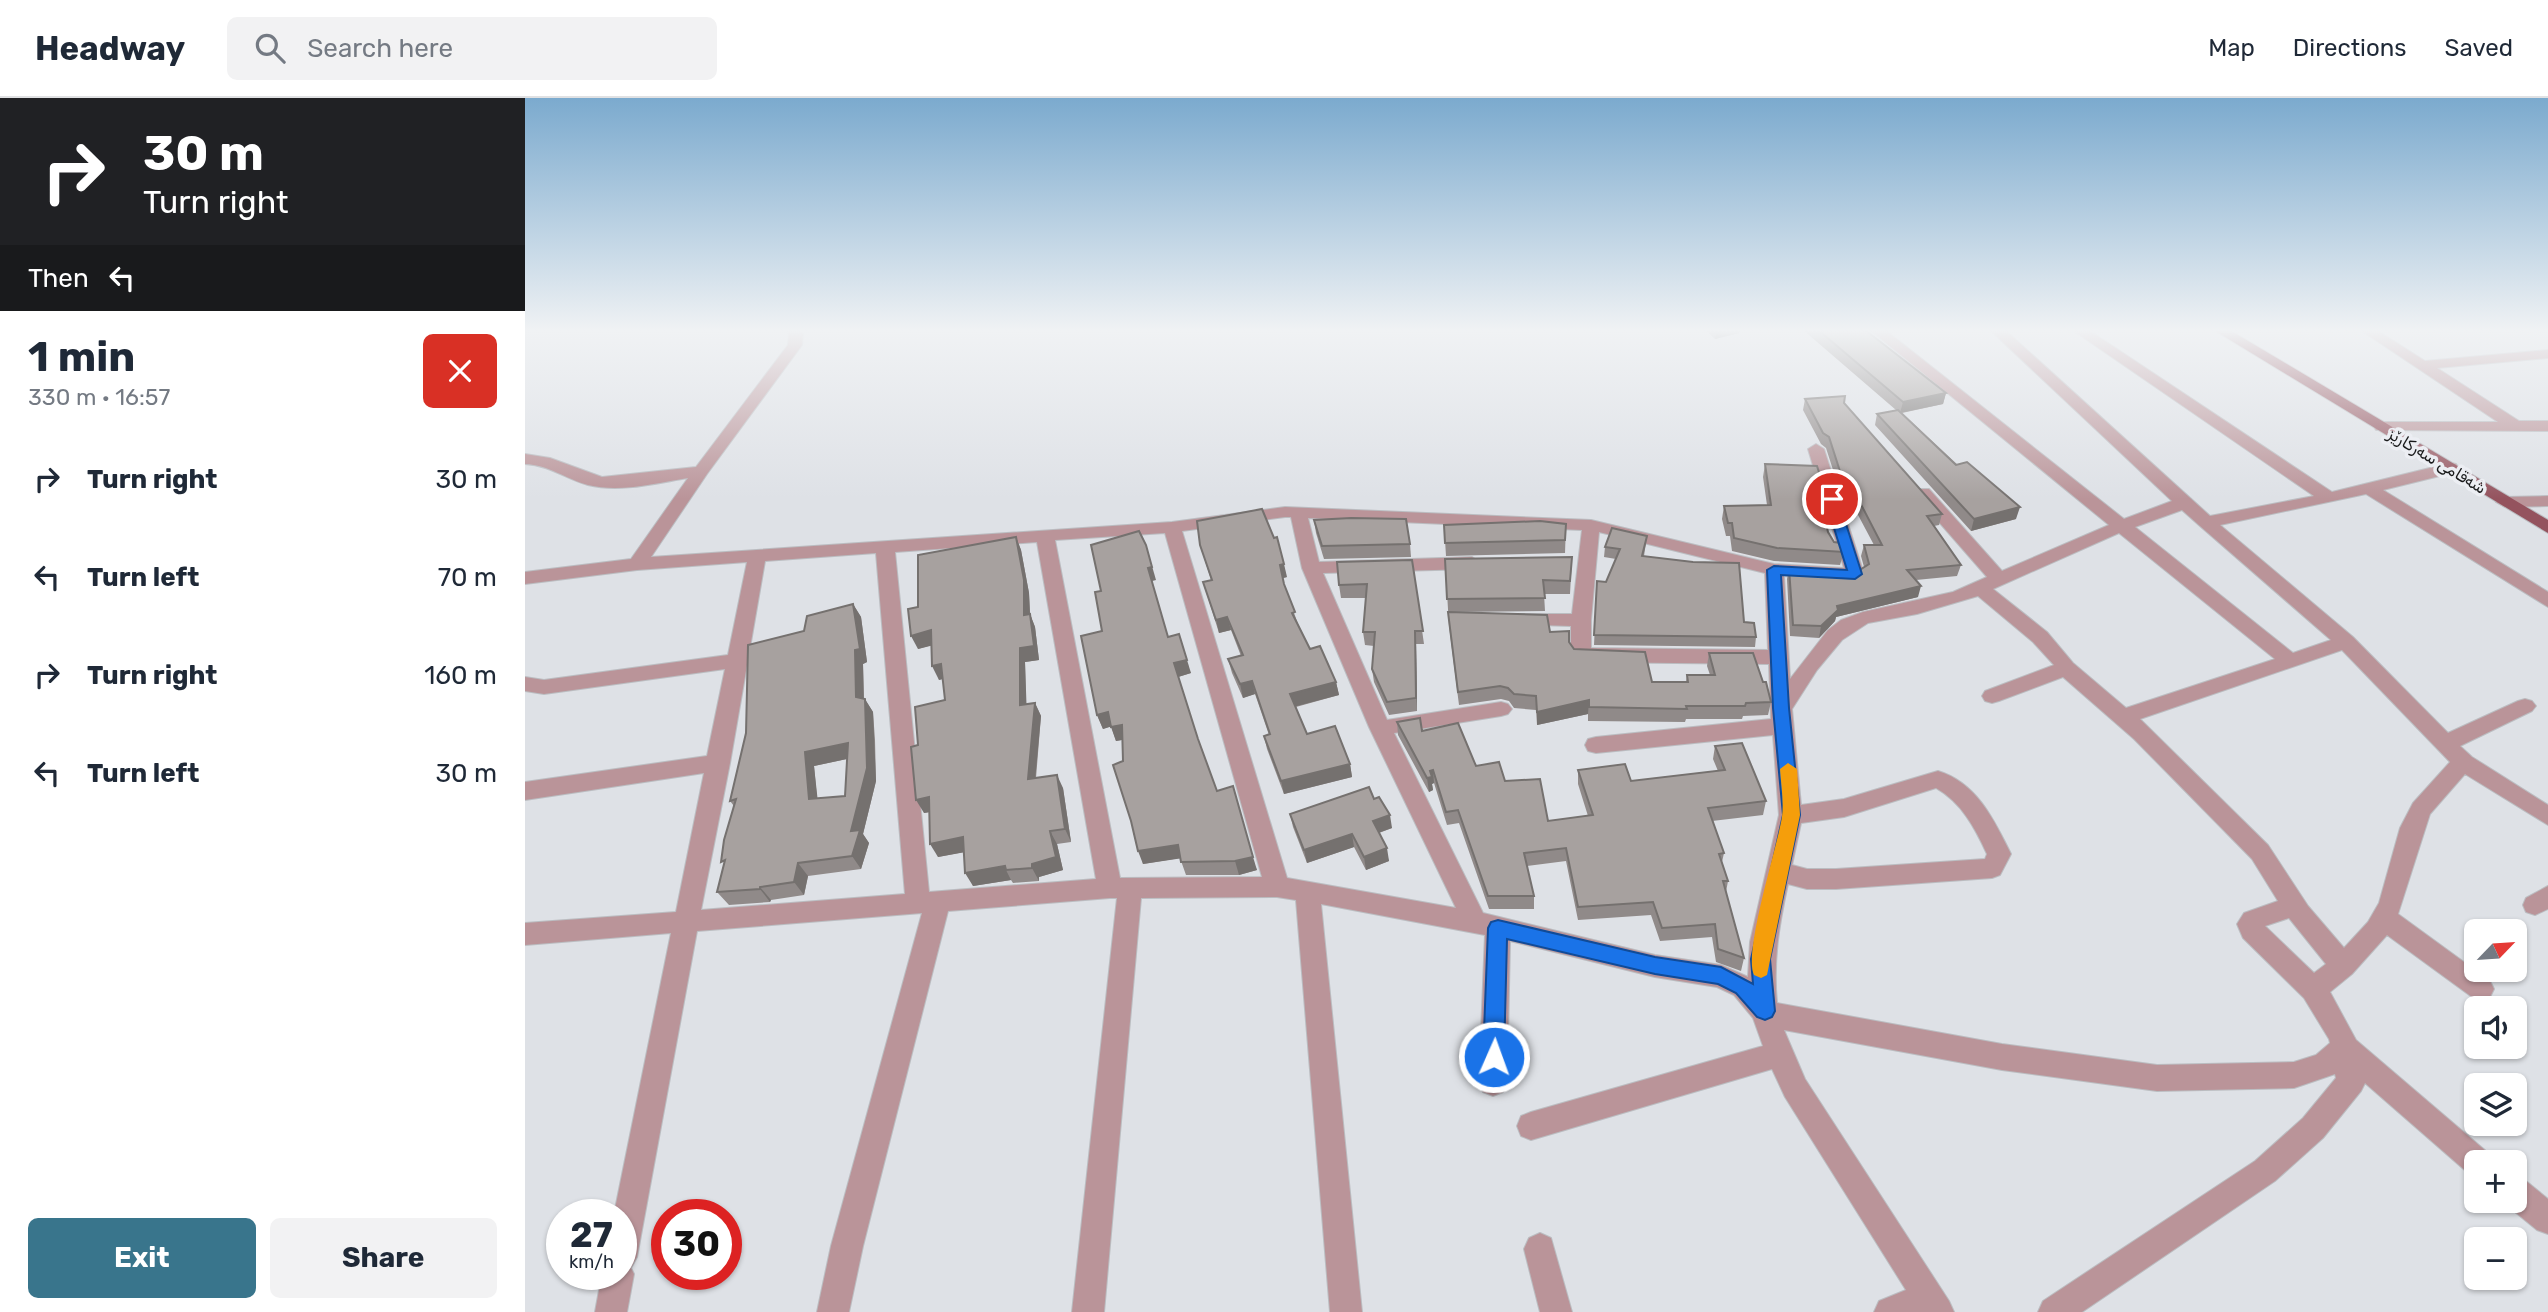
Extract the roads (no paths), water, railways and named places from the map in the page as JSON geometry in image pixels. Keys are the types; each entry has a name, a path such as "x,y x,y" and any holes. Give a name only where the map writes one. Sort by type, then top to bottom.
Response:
{"main road":[{"name":"شەقامی سەرکارێز","path":"2313,386 2548,528"}],"street":[{"path":"637,564 765,386"},
{"path":"1946,386 2288,659"},
{"path":"2057,386 2184,503 2346,642 2464,763 2548,817"},
{"path":"2162,386 2329,498"},
{"path":"2455,386 2517,427"},
{"path":"2382,427 2548,426"},
{"path":"525,578 637,564 1172,527 1286,512 1591,525 1774,570 1855,574 1816,449"},
{"path":"525,458 541,458 593,481 613,482 701,471"},
{"path":"2206,522 2329,498 2450,468"},
{"path":"1907,475 1989,584 2063,661 2066,668 2122,716 2260,852 2295,906 2343,966"},
{"path":"2369,488 2548,601"},
{"path":"2505,502 2548,501"},
{"path":"1782,717 1810,665 1835,635 1848,625 1863,618 1927,605 1989,584 2121,526 2184,503"},
{"path":"1299,514 1311,568 1380,727 1486,925 1493,1083"},
{"path":"1591,525 1579,560 1581,655 1780,657"},
{"path":"1172,527 1277,887"},
{"path":"1045,535 1120,888 1088,1312"},
{"path":"833,1312 928,900 885,547"},
{"path":"632,1199 757,556"},
{"path":"1311,568 1490,562"},
{"path":"1774,570 1782,717 1791,815 1761,959 1765,1011 1779,1054 1811,1115 1933,1304 1890,1312"},
{"path":"1498,620 1581,620"},
{"path":"2122,716 2346,642"},
{"path":"525,684 544,687 738,660"},
{"path":"1991,696 2066,668"},
{"path":"2446,743 2525,706"},
{"path":"1380,727 1501,709"},
{"path":"1596,745 1782,717"},
{"path":"525,791 719,763"},
{"path":"2316,992 2320,982 2343,966 2384,918 2391,904 2411,828 2421,809 2447,777 2464,763"},
{"path":"1781,872 1807,879 1926,874 1992,867 1999,854 1973,807 1953,786 1938,779 1845,808 1791,815"},
{"path":"525,934 928,900 1120,888 1277,887 1486,925 1655,965 1721,976 1743,987 1765,1011 1787,1018 2002,1057 2157,1078 2294,1075 2325,1065 2344,1047"},
{"path":"1307,891 1346,1312"},
{"path":"2054,1312 2265,1171 2313,1128 2351,1082 2340,1032 2320,1004 2316,992 2252,930 2250,924 2253,920 2295,906"},
{"path":"2384,918 2481,989"},
{"path":"2344,1047 2464,1151"},
{"path":"1531,1126 1779,1054"},
{"path":"2527,1202 2548,1219"},
{"path":"1540,1249 1556,1312"},
{"path":"611,1312 615,1290"}]}
